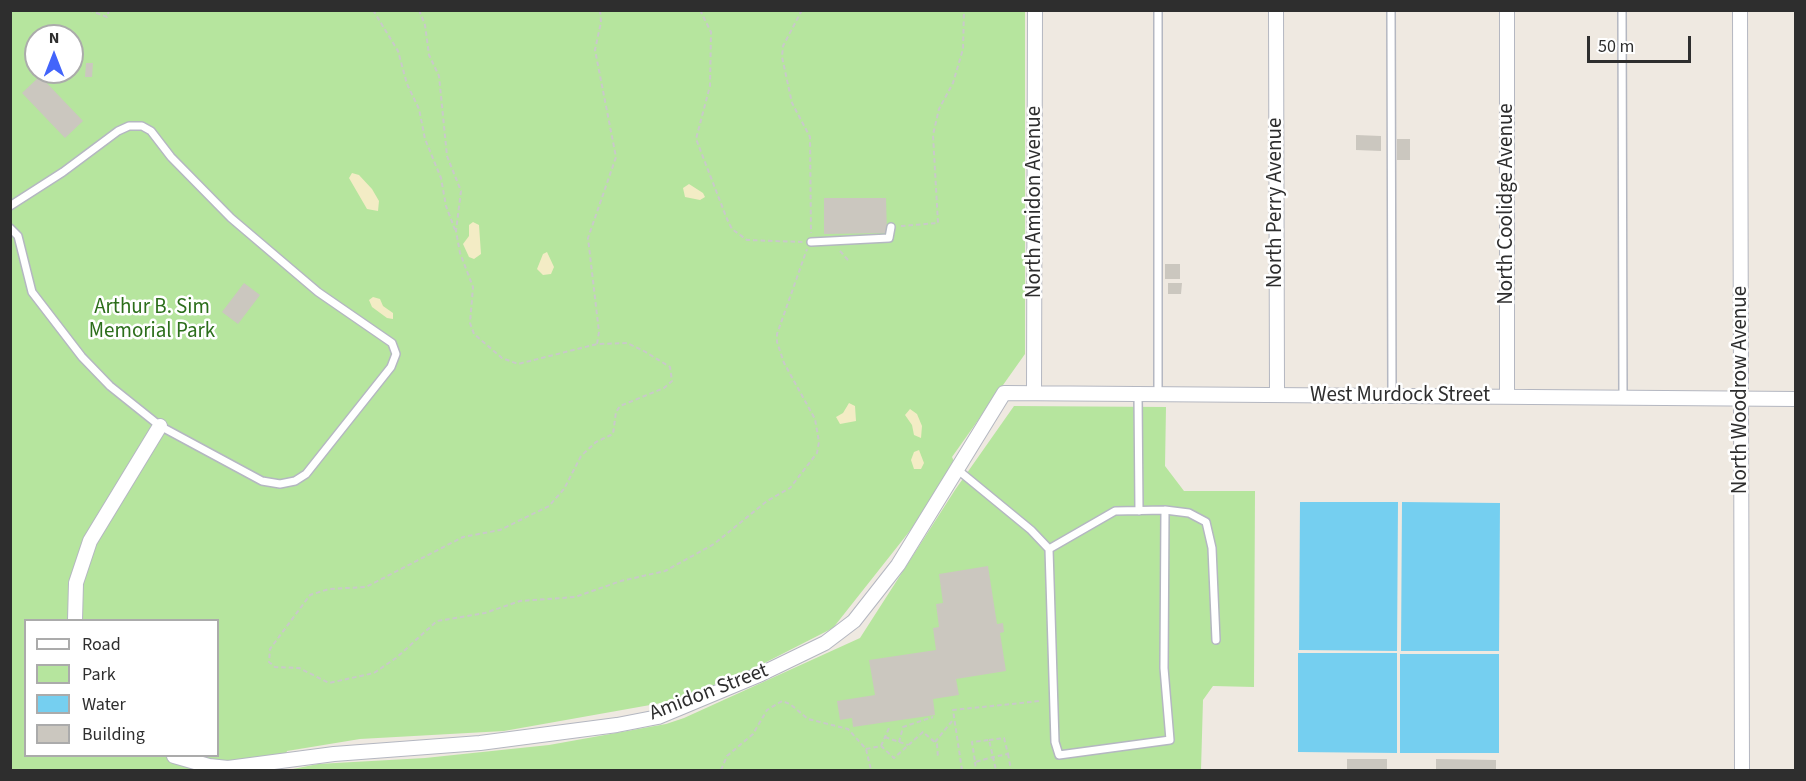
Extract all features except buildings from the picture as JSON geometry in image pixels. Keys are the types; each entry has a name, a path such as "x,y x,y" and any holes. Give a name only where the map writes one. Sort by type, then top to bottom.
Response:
{"street":[{"name":"North Amidon Avenue","path":"1034,393 1035,10"},
{"name":"North Perry Avenue","path":"1276,10 1277,395"},
{"name":"North Coolidge Avenue","path":"1507,10 1507,397"},
{"name":"North Woodrow Avenue","path":"1740,10 1742,771"},
{"name":"West Murdock Street","path":"1004,393 1796,399"},
{"name":"Amidon Street","path":"178,757 209,766 228,768 334,754 480,743 658,717 761,674 825,643 854,621 898,565 1004,393"},
{"path":"75,619 76,583 83,558 100,522 160,426"}],"lane":[{"path":"1158,10 1158,394"},
{"path":"1391,10 1392,395"},
{"path":"1622,10 1623,398"},
{"path":"10,206 118,131 129,126 142,126 151,132 171,157 231,218 318,292 392,343 396,354 391,367 306,474 295,480 280,483 262,482 160,426 110,386 82,357 32,292 18,236 10,228"},
{"path":"811,242 889,238 891,227"},
{"path":"1138,394 1139,511"},
{"path":"957,470 1031,530 1049,549 1055,742 1059,755 1170,740 1164,668 1165,510"},
{"path":"1049,549 1115,511 1165,510 1189,513 1206,522 1212,548 1216,640"}],"path":[{"path":"89,10 107,17 109,10"},
{"path":"373,10 398,51 456,231 460,253 472,287 470,323 474,334 490,350 518,364 597,344 627,344 644,351 670,367 672,381 664,388 620,406 616,412 613,434 590,447 580,456 564,489 549,506 500,530 464,537 366,587 329,589 310,595 270,649 269,662 275,667 299,668 322,682 329,683 374,673 396,658 437,621 485,613 520,601 575,597 621,581 665,571 714,544 767,501 790,488 817,453 819,432 815,419 784,363 777,334 804,254 811,242 810,137 792,103 782,57 783,46 802,10"},
{"path":"419,10 425,25 429,55 439,76 447,156 461,191 456,231"},
{"path":"597,344 600,332 588,238 615,157 595,50 601,22 600,10"},
{"path":"700,10 711,32 710,86 696,139 727,219 732,229 747,240 811,242"},
{"path":"891,227 938,223 934,122 953,83 963,49 964,10"},
{"path":"962,771 953,710 1040,700"},
{"path":"721,771 727,756 753,734 767,710 782,701 790,704 808,719 848,729 866,749 871,771"},
{"path":"899,742 903,727 933,717"},
{"path":"935,742 953,719"},
{"path":"881,746 889,728"},
{"path":"881,746 894,758 923,732 935,742 938,758"},
{"path":"885,737 908,745"},
{"path":"976,771 972,742 1004,738 1011,771"},
{"path":"989,740 996,771"},
{"path":"866,749 881,746"},
{"path":"975,762 1008,754"}],"green space":[{"name":"Arthur B. Sim Memorial Park","path":"10,11 1025,11 1025,354 952,457 958,470 833,628 741,675 667,702 504,731 360,739 287,751 280,770 11,770"},
{"path":"1014,406 1166,407 1165,466 1184,491 1255,491 1254,687 1213,686 1203,700 1201,770 288,770 318,764 425,758 549,745 666,724 684,718 860,638 955,490"}],"sand":[{"path":"352,173 359,175 372,189 379,201 378,211 367,209 349,178"},
{"path":"689,184 703,193 705,197 700,200 685,197 683,188"},
{"path":"473,222 479,225 481,254 474,259 469,257 463,244 469,236 469,225"},
{"path":"547,252 554,267 551,274 543,275 537,269 543,254"},
{"path":"373,297 380,299 383,306 393,313 393,319 387,318 372,307 369,300"},
{"path":"849,403 855,406 856,421 840,424 836,417 843,413"},
{"path":"910,409 917,414 922,426 921,438 914,435 912,425 905,415"},
{"path":"919,450 924,463 921,469 914,469 911,460 914,452"}],"water":[{"path":"1300,502 1398,502 1397,651 1299,650"},
{"path":"1402,502 1500,503 1499,651 1401,651"},
{"path":"1298,653 1397,653 1397,753 1298,752"},
{"path":"1400,654 1499,654 1499,753 1400,753"}]}
